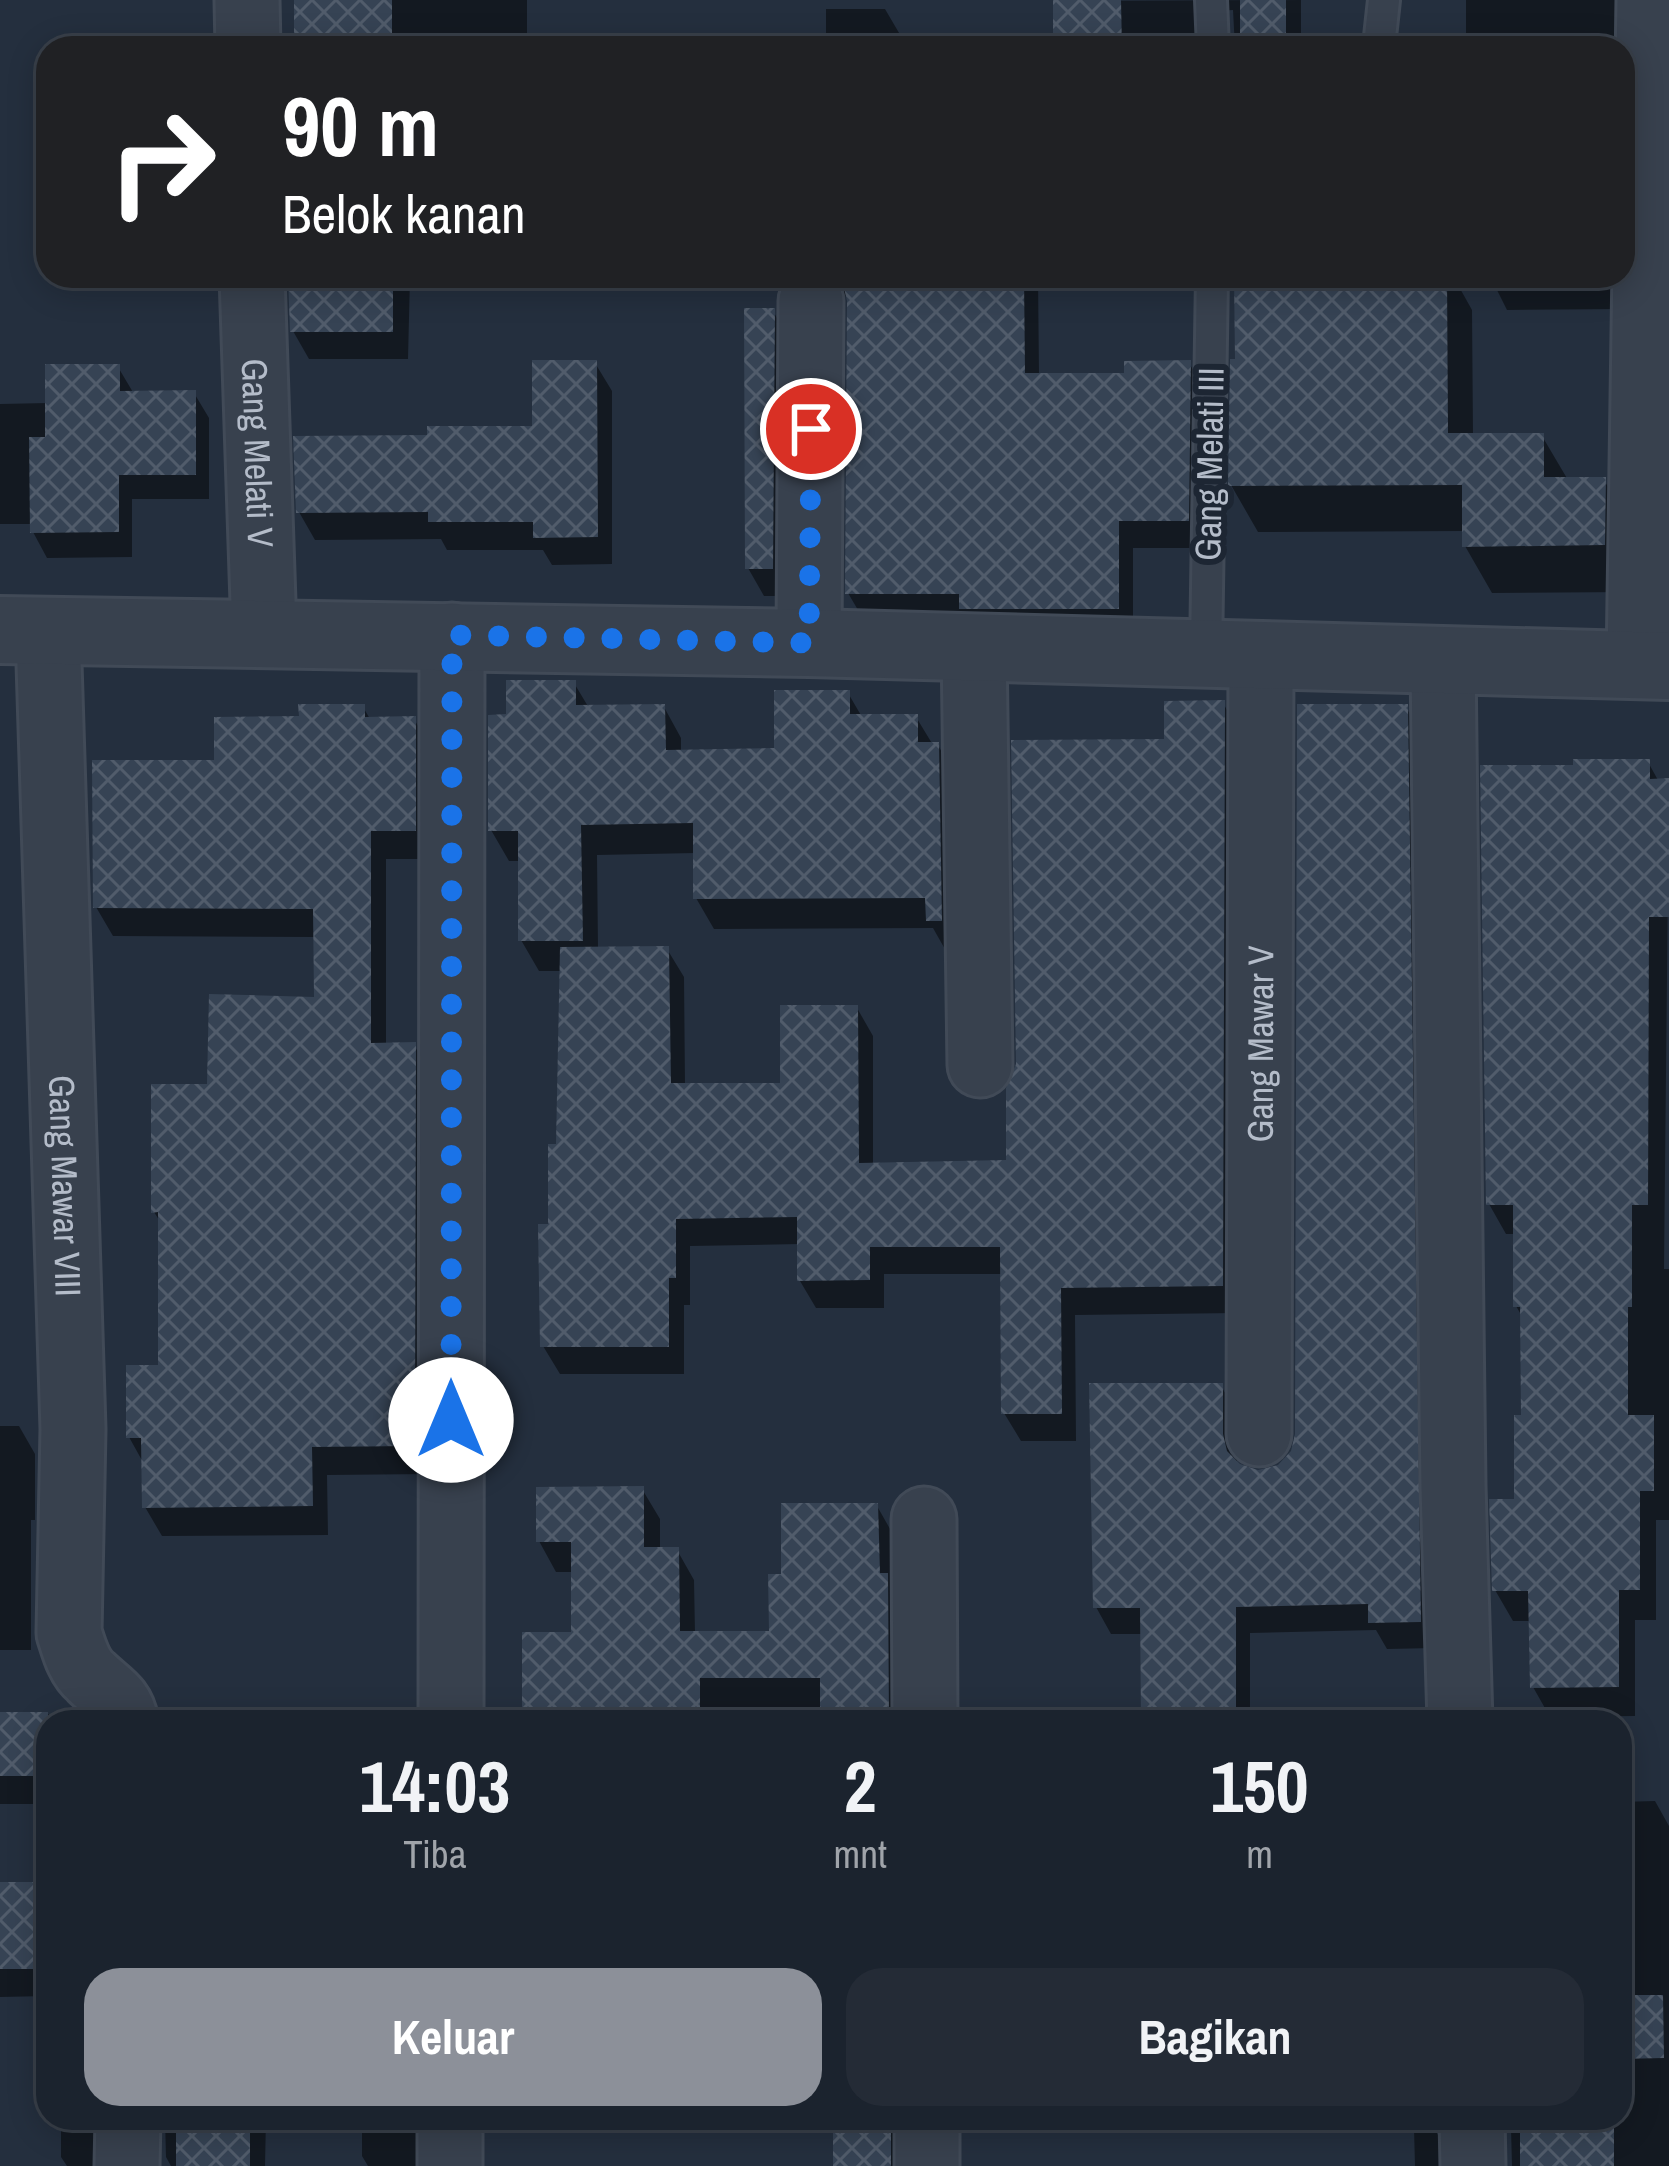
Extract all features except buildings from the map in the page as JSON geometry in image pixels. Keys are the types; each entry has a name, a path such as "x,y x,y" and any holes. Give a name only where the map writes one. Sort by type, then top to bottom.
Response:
{"street":[{"path":"247,0 248,36"},
{"path":"24,631 452,635 1654,666 1649,0"},
{"name":"Gang Melati V","path":"252,288 264,632"},
{"path":"809,643 811,301"},
{"name":"Gang Mawar VIII","path":"24,631 73,1430 68,1620 80,1663 124,1710"},
{"path":"451,1710 452,635"},
{"path":"974,647 980,1065"},
{"name":"Gang Mawar V","path":"1233,653 1259,1434"},
{"path":"1443,660 1460,1710"},
{"path":"924,1519 925,1710"},
{"path":"127,2166 128,2130"},
{"path":"450,2130 450,2166"},
{"path":"927,2130 927,2166"},
{"path":"1472,2130 1473,2166"}],"lane":[{"path":"1210,0 1212,36"},
{"path":"1380,36 1384,0"},
{"name":"Gang Melati III","path":"1213,288 1233,653"}],"route":[{"path":"451,1420 452,635 809,643 811,429"}]}
